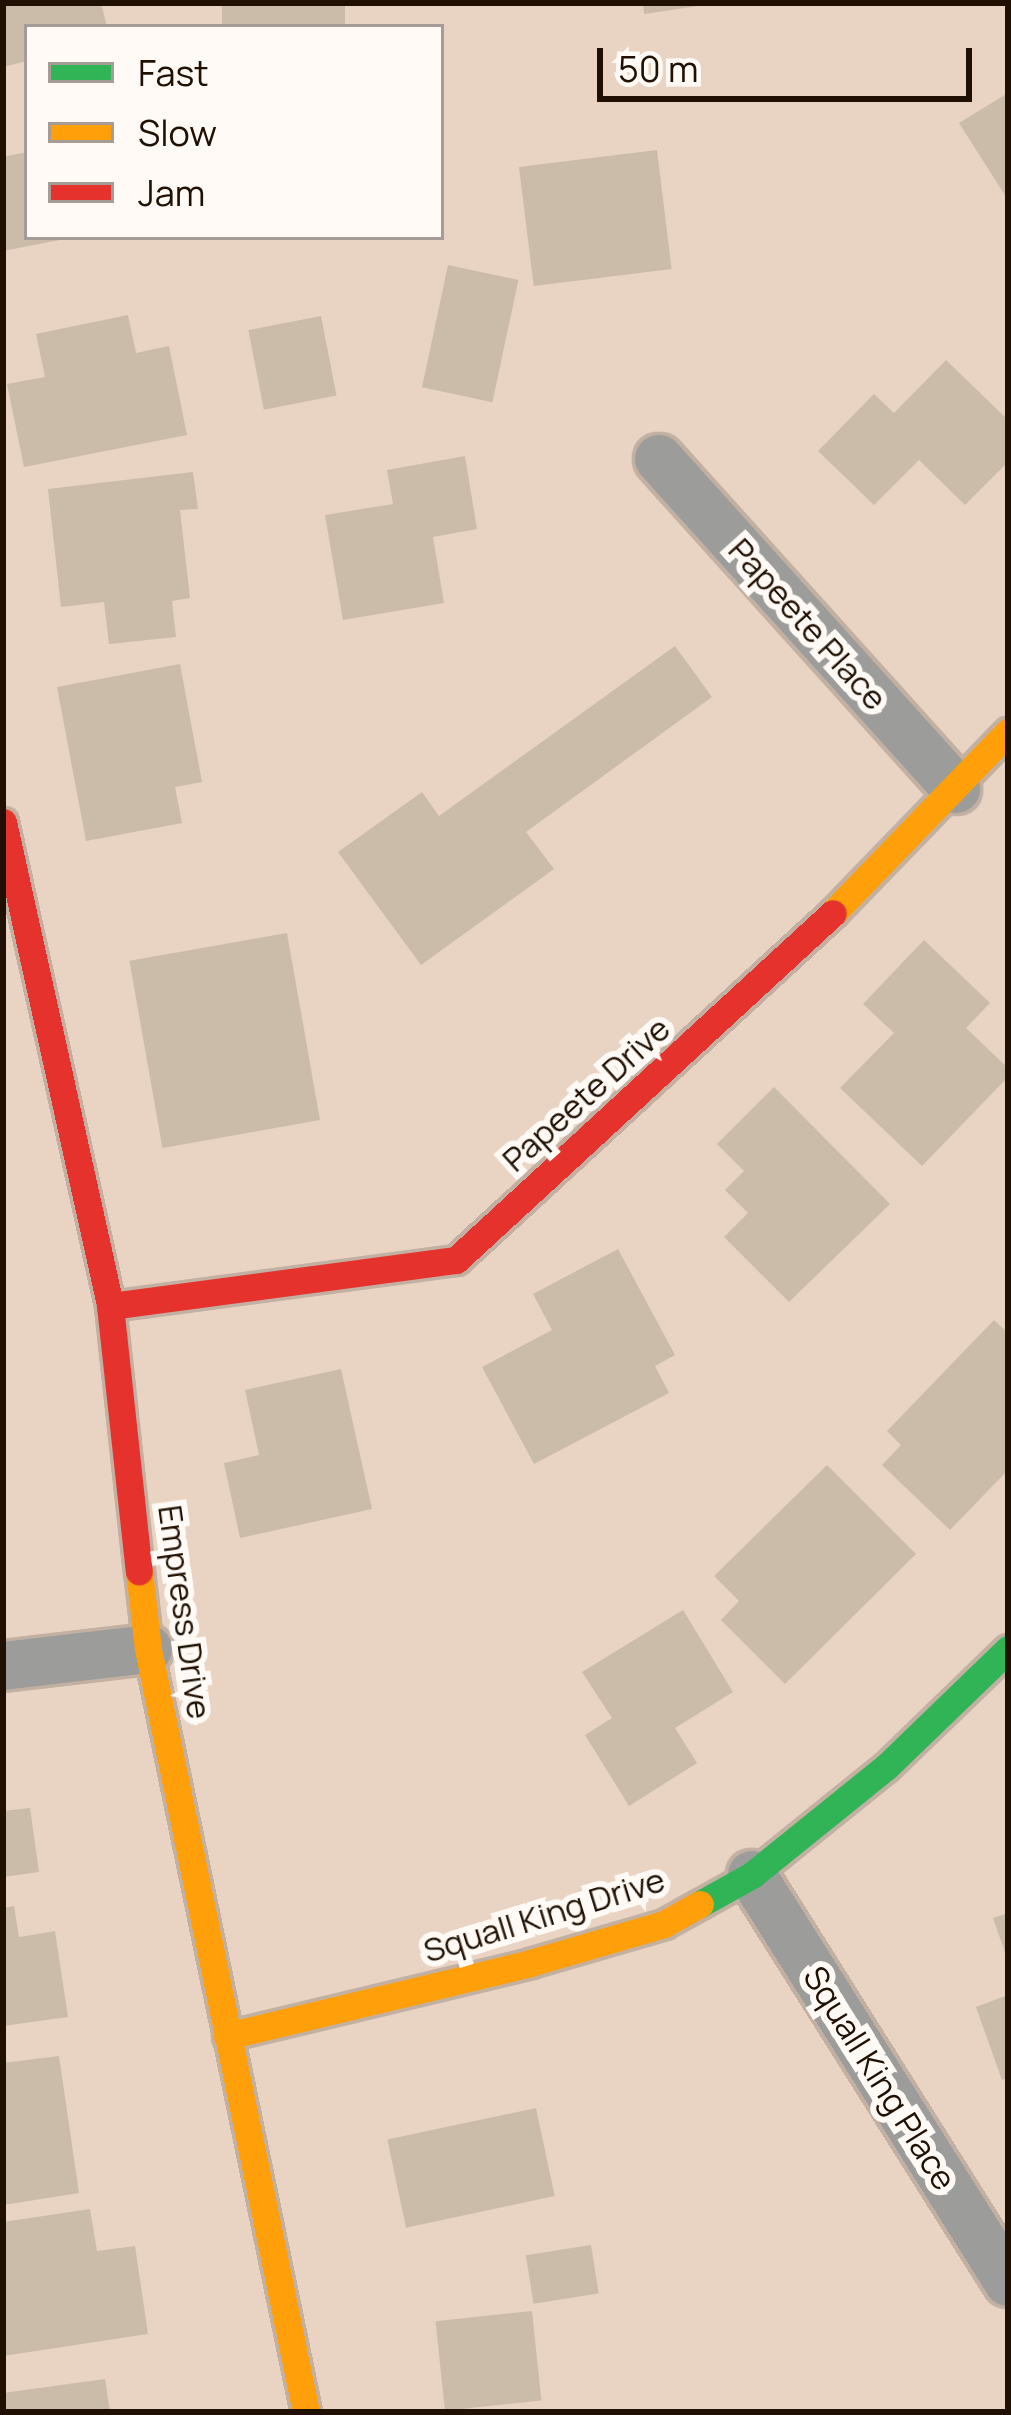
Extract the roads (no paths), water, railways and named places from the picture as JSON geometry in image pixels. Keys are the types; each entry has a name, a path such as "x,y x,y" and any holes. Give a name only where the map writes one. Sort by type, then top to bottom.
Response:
{"street":[{"name":"Papeete Place","path":"659,459 956,788"},
{"name":"Papeete Drive","path":"110,1306 456,1260 786,961 1008,733"},
{"name":"Empress Drive","path":"3,822 110,1306 148,1649 306,2412"},
{"path":"3,1666 148,1649"},
{"name":"Squall King Drive","path":"227,2036 530,1964 664,1924 752,1874 886,1767 1008,1649"},
{"name":"Squall King Place","path":"752,1874 1008,2282"}]}
